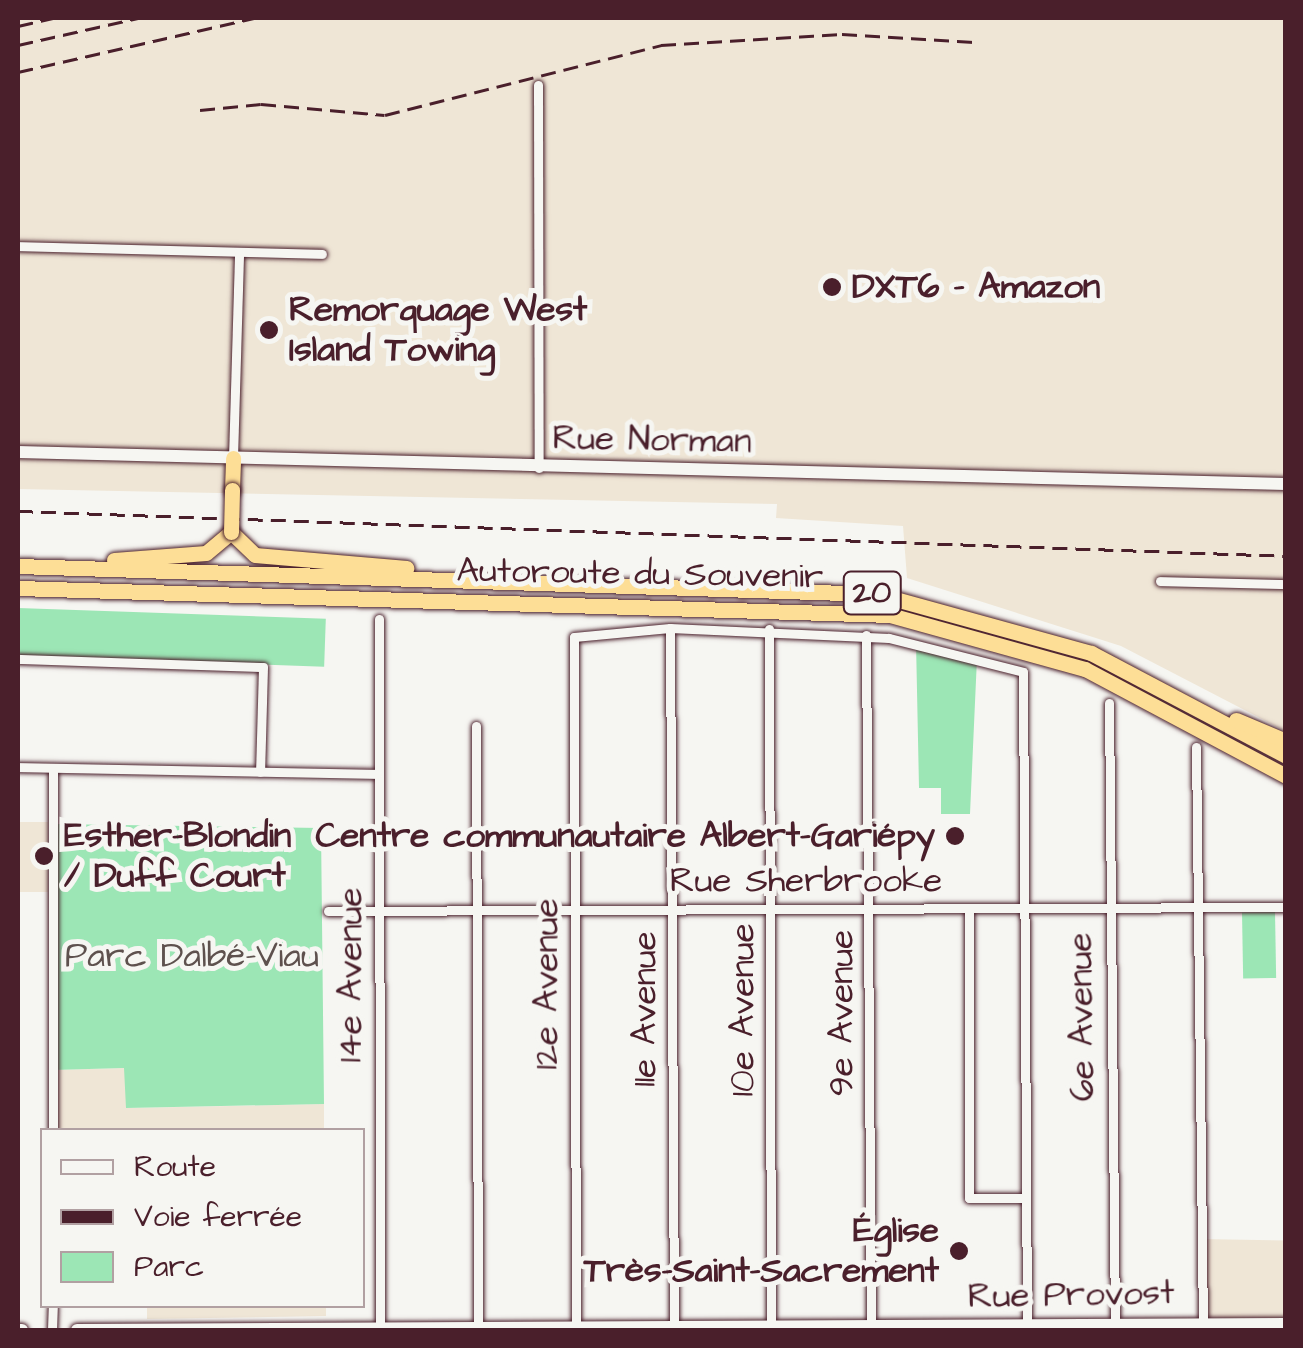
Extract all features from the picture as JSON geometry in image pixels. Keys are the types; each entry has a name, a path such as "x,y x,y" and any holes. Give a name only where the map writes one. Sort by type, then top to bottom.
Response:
{"highway":[{"path":"231,535 233,458"},
{"path":"48,566 206,553 231,535"},
{"path":"231,535 261,556 514,580"},
{"name":"Autoroute du Souvenir","path":"18,566 807,588 917,600 1066,643 1208,711 1286,756"},
{"name":"Autoroute du Souvenir","path":"18,588 872,612 1054,657 1249,755 1286,778"},
{"path":"1208,711 1286,742"}],"street":[{"path":"538,85 539,468"},
{"path":"18,246 322,254"},
{"path":"233,458 239,252"},
{"name":"Rue Norman","path":"18,452 1286,484"},
{"path":"1160,581 1286,584"},
{"name":"14e Avenue","path":"379,618 380,1328"},
{"path":"670,628 866,635 1022,672 1023,1198 1027,1329"},
{"name":"12e Avenue","path":"576,1328 574,636 670,628"},
{"name":"11e Avenue","path":"670,628 674,1329"},
{"name":"10e Avenue","path":"769,629 771,1329"},
{"name":"9e Avenue","path":"866,635 871,1329"},
{"path":"18,660 264,666 260,772"},
{"name":"6e Avenue","path":"1108,703 1115,1328"},
{"path":"476,726 478,1328"},
{"path":"1196,748 1203,1327"},
{"path":"18,767 377,774"},
{"path":"52,768 53,1128"},
{"name":"Rue Sherbrooke","path":"328,910 1286,907"},
{"path":"968,908 969,1198 1023,1198"},
{"name":"Rue Provost","path":"77,1330 1027,1329 1286,1324"}],"shaded area":[{"path":"18,18 1285,18 1285,731 1121,646 907,578 903,526 776,518 777,504 18,489"},
{"path":"18,822 48,822 48,892 18,892"},
{"path":"125,1068 127,1108 324,1104 324,1128 53,1128 53,1070"},
{"path":"1201,1239 1285,1240 1284,1325 1200,1324"},
{"path":"147,1308 326,1308 326,1316 147,1319"}],"green space":[{"path":"18,608 326,619 324,667 18,656"},
{"path":"916,642 977,658 970,814 941,814 941,788 919,788"},
{"name":"Parc Dalbé-Viau","path":"53,824 321,828 324,1104 126,1108 124,1068 53,1070"},
{"path":"1275,912 1276,978 1243,979 1242,913"}],"railway":[{"path":"18,26 54,18"},
{"path":"18,45 138,18"},
{"path":"18,72 254,18"},
{"path":"200,110 261,104 385,115 661,45 842,34 974,42"},
{"path":"18,511 1286,556"}],"place":[{"name":"DXT6 - Amazon","path":"832,287"},
{"name":"Remorquage West Island Towing","path":"269,330"},
{"name":"Centre communautaire Albert-Gariépy","path":"955,836"},
{"name":"Esther-Blondin / Duff Court","path":"44,856"},
{"name":"Église Très-Saint-Sacrement","path":"959,1251"}]}
